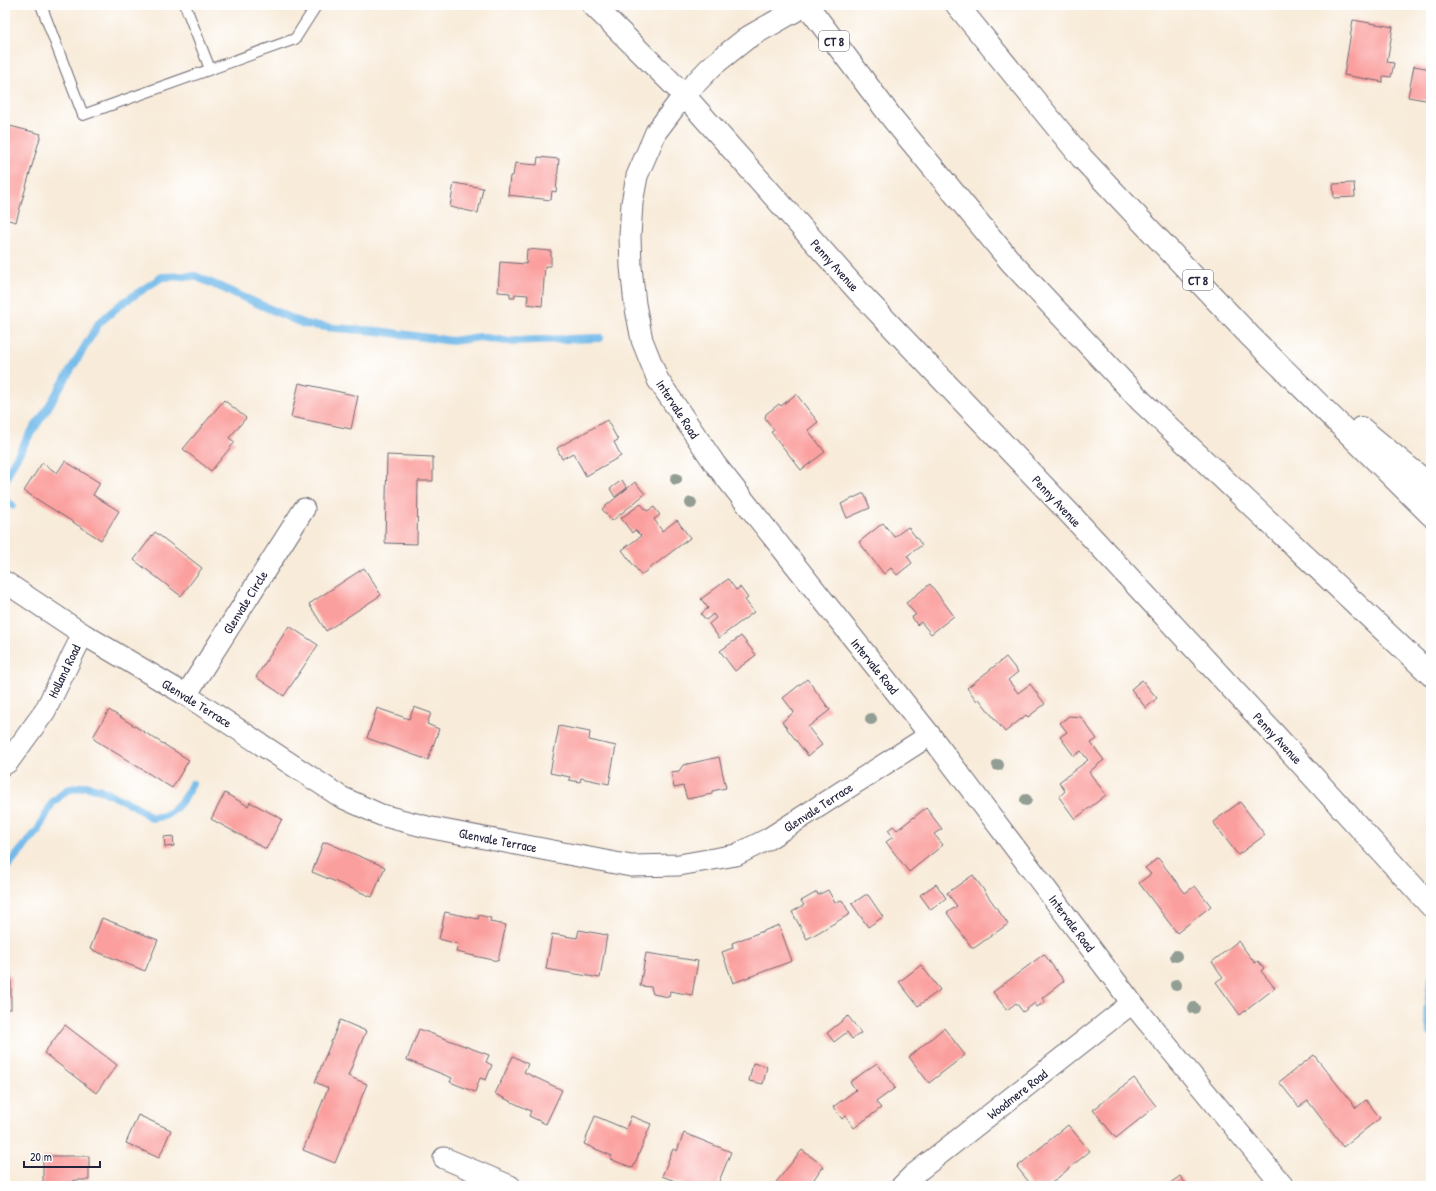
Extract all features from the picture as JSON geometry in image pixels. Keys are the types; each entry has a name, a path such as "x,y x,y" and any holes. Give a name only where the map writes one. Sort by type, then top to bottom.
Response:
{"main road":[{"name":"Penny Avenue","path":"593,5 684,95 858,292 1066,510 1276,736 1431,906"},
{"path":"684,95 712,66 747,38 806,5"},
{"name":"CT 8","path":"806,5 892,118 1011,262 1141,401 1431,675"},
{"name":"CT 8","path":"957,5 1082,158 1250,336 1431,515"},
{"path":"1250,336 1431,486"}],"street":[{"name":"Intervale Road","path":"684,95 656,132 637,176 632,203 630,236 631,267 635,304 642,340 658,380 715,464 930,735 1132,1003 1283,1186"},
{"name":"Glenvale Circle","path":"186,695 304,509"},
{"name":"Holland Road","path":"5,582 83,634 45,711 5,764"},
{"name":"Glenvale Terrace","path":"83,634 186,695 341,797 381,815 427,827 631,866 679,865 736,855 768,839 930,735"},
{"name":"Woodmere Road","path":"902,1186 913,1175 1132,1003"},
{"path":"444,1158 510,1186"}],"lane":[{"path":"41,5 83,114 295,39 316,6 315,5"},
{"path":"185,5 210,69"}],"building":[{"path":"1353,20 1393,27 1387,62 1394,63 1391,77 1383,76 1383,82 1344,75"},
{"path":"1414,66 1431,69 1431,101 1408,97"},
{"path":"10,126 41,134 16,222 5,219 5,145"},
{"path":"538,157 559,159 556,192 552,191 551,200 508,195 510,176 513,176 515,163 537,165"},
{"path":"454,183 483,188 478,213 450,207"},
{"path":"1354,183 1355,197 1334,198 1333,184"},
{"path":"1431,199 1431,209 1428,208"},
{"path":"527,249 551,251 551,266 545,266 542,306 527,304 528,295 515,294 515,298 510,298 510,293 498,292 500,262 526,264"},
{"path":"299,383 358,396 351,429 291,417"},
{"path":"796,394 818,422 808,430 825,452 801,470 771,432 774,430 765,418 766,414 779,404 781,406"},
{"path":"224,400 246,418 229,438 235,442 211,471 183,449"},
{"path":"607,420 618,440 614,442 621,456 586,476 573,453 562,459 557,448"},
{"path":"387,455 433,457 433,481 418,481 417,544 385,543"},
{"path":"65,461 100,483 93,495 119,511 101,540 24,491 42,463 57,473"},
{"path":"622,480 627,488 615,497 610,489"},
{"path":"635,482 645,494 612,521 602,509"},
{"path":"864,493 870,508 847,518 841,504"},
{"path":"641,504 647,511 654,507 660,515 654,519 662,531 677,520 690,538 641,575 622,550 641,536 635,530 632,533 621,518"},
{"path":"883,523 894,537 908,527 922,545 907,556 912,563 897,575 891,568 884,574 859,542"},
{"path":"155,532 202,568 181,596 134,560"},
{"path":"364,568 381,595 326,631 309,604"},
{"path":"728,579 736,590 740,587 748,598 745,600 754,612 719,638 709,624 716,618 713,614 706,620 701,614 708,608 701,599"},
{"path":"930,584 954,616 931,634 921,622 917,625 912,617 916,615 906,603"},
{"path":"289,626 318,645 284,696 256,677"},
{"path":"741,636 756,655 735,671 720,651"},
{"path":"1006,657 1018,672 1008,680 1018,693 1030,684 1045,704 1028,717 1026,715 1005,732 979,699 977,701 967,688"},
{"path":"807,679 830,710 808,727 822,745 808,756 782,722 794,712 783,698"},
{"path":"1142,680 1157,698 1146,708 1131,689"},
{"path":"414,707 431,713 427,724 439,729 428,760 367,738 377,708 409,719"},
{"path":"109,710 189,760 172,788 95,740 93,737"},
{"path":"1069,716 1081,717 1097,739 1091,743 1104,760 1089,772 1106,795 1075,819 1059,797 1065,791 1059,782 1088,760 1081,751 1074,756 1060,737 1067,732 1060,723"},
{"path":"559,726 590,732 589,740 616,746 609,784 581,778 580,782 569,780 570,777 550,773"},
{"path":"719,757 726,788 712,791 712,794 687,799 683,786 674,788 671,772 679,771 683,765"},
{"path":"225,793 248,806 250,802 282,819 266,849 211,819"},
{"path":"1240,802 1265,835 1238,855 1213,822"},
{"path":"926,808 942,829 934,834 943,845 909,872 886,842 893,837 888,830 893,826 897,830"},
{"path":"173,836 174,846 165,847 164,837"},
{"path":"326,842 385,867 372,897 312,872 323,843"},
{"path":"1158,858 1185,893 1195,886 1211,906 1177,933 1139,883 1151,874 1145,868"},
{"path":"973,875 1008,924 972,948 947,913 957,906 947,893"},
{"path":"936,884 946,898 931,910 920,895"},
{"path":"828,890 835,903 842,900 850,914 807,939 792,912 804,905 801,901 817,892 818,895"},
{"path":"865,895 868,895 883,917 868,927 852,904"},
{"path":"445,912 478,919 479,915 491,918 490,922 506,925 498,961 456,952 458,944 439,939"},
{"path":"102,918 158,940 145,971 90,949"},
{"path":"779,925 792,961 733,983 722,952 733,948 732,943"},
{"path":"579,930 607,935 600,978 546,969 552,934 577,938"},
{"path":"1238,941 1255,963 1258,961 1264,968 1261,971 1275,988 1240,1015 1216,982 1223,977 1212,962"},
{"path":"646,953 698,961 692,995 670,991 669,997 653,994 651,987 640,986"},
{"path":"1044,954 1064,981 1042,998 1045,1002 1037,1007 1035,1003 1023,1012 1016,1003 1007,1010 993,992"},
{"path":"921,965 940,990 918,1006 899,982"},
{"path":"5,975 11,975 11,1009 5,1009"},
{"path":"848,1016 861,1033 852,1039 847,1032 834,1042 827,1033"},
{"path":"340,1020 366,1031 348,1076 367,1084 335,1163 303,1150 328,1088 315,1082"},
{"path":"65,1025 117,1065 96,1093 44,1053"},
{"path":"944,1028 965,1055 929,1083 909,1057"},
{"path":"419,1029 489,1055 486,1062 492,1065 486,1080 480,1078 475,1092 450,1082 452,1078 407,1060"},
{"path":"1314,1055 1356,1108 1366,1100 1380,1118 1343,1147 1308,1101 1299,1107 1279,1082"},
{"path":"513,1056 528,1064 524,1072 562,1090 546,1124 529,1116 531,1111 495,1094"},
{"path":"753,1063 767,1066 763,1084 749,1081"},
{"path":"877,1063 895,1088 876,1102 881,1108 854,1128 846,1116 842,1119 833,1107 856,1090 850,1082"},
{"path":"1134,1078 1156,1106 1116,1138 1093,1110"},
{"path":"138,1115 171,1130 159,1158 126,1143"},
{"path":"595,1116 626,1129 631,1116 651,1124 633,1168 610,1159 612,1156 584,1144"},
{"path":"1068,1125 1090,1151 1048,1186 1032,1186 1017,1167"},
{"path":"684,1133 731,1152 717,1186 687,1186 662,1176 673,1149 677,1151"},
{"path":"802,1150 824,1168 821,1169 814,1179 816,1183 813,1186 773,1186"},
{"path":"43,1156 89,1156 89,1180 74,1180 74,1186 43,1186"},
{"path":"1180,1176 1186,1184 1182,1186 1166,1186"}],"waterway":[{"path":"5,481 11,467 30,434 44,414 99,323 121,304 162,277 195,276 304,324 377,331 452,341 480,337 506,341 600,338"},
{"path":"5,501 12,505"},
{"path":"5,869 38,830 52,803 67,790 85,786 101,790 135,806 152,818 164,816 173,810 184,798 192,784"},
{"path":"1431,980 1427,1012 1431,1033"}]}
